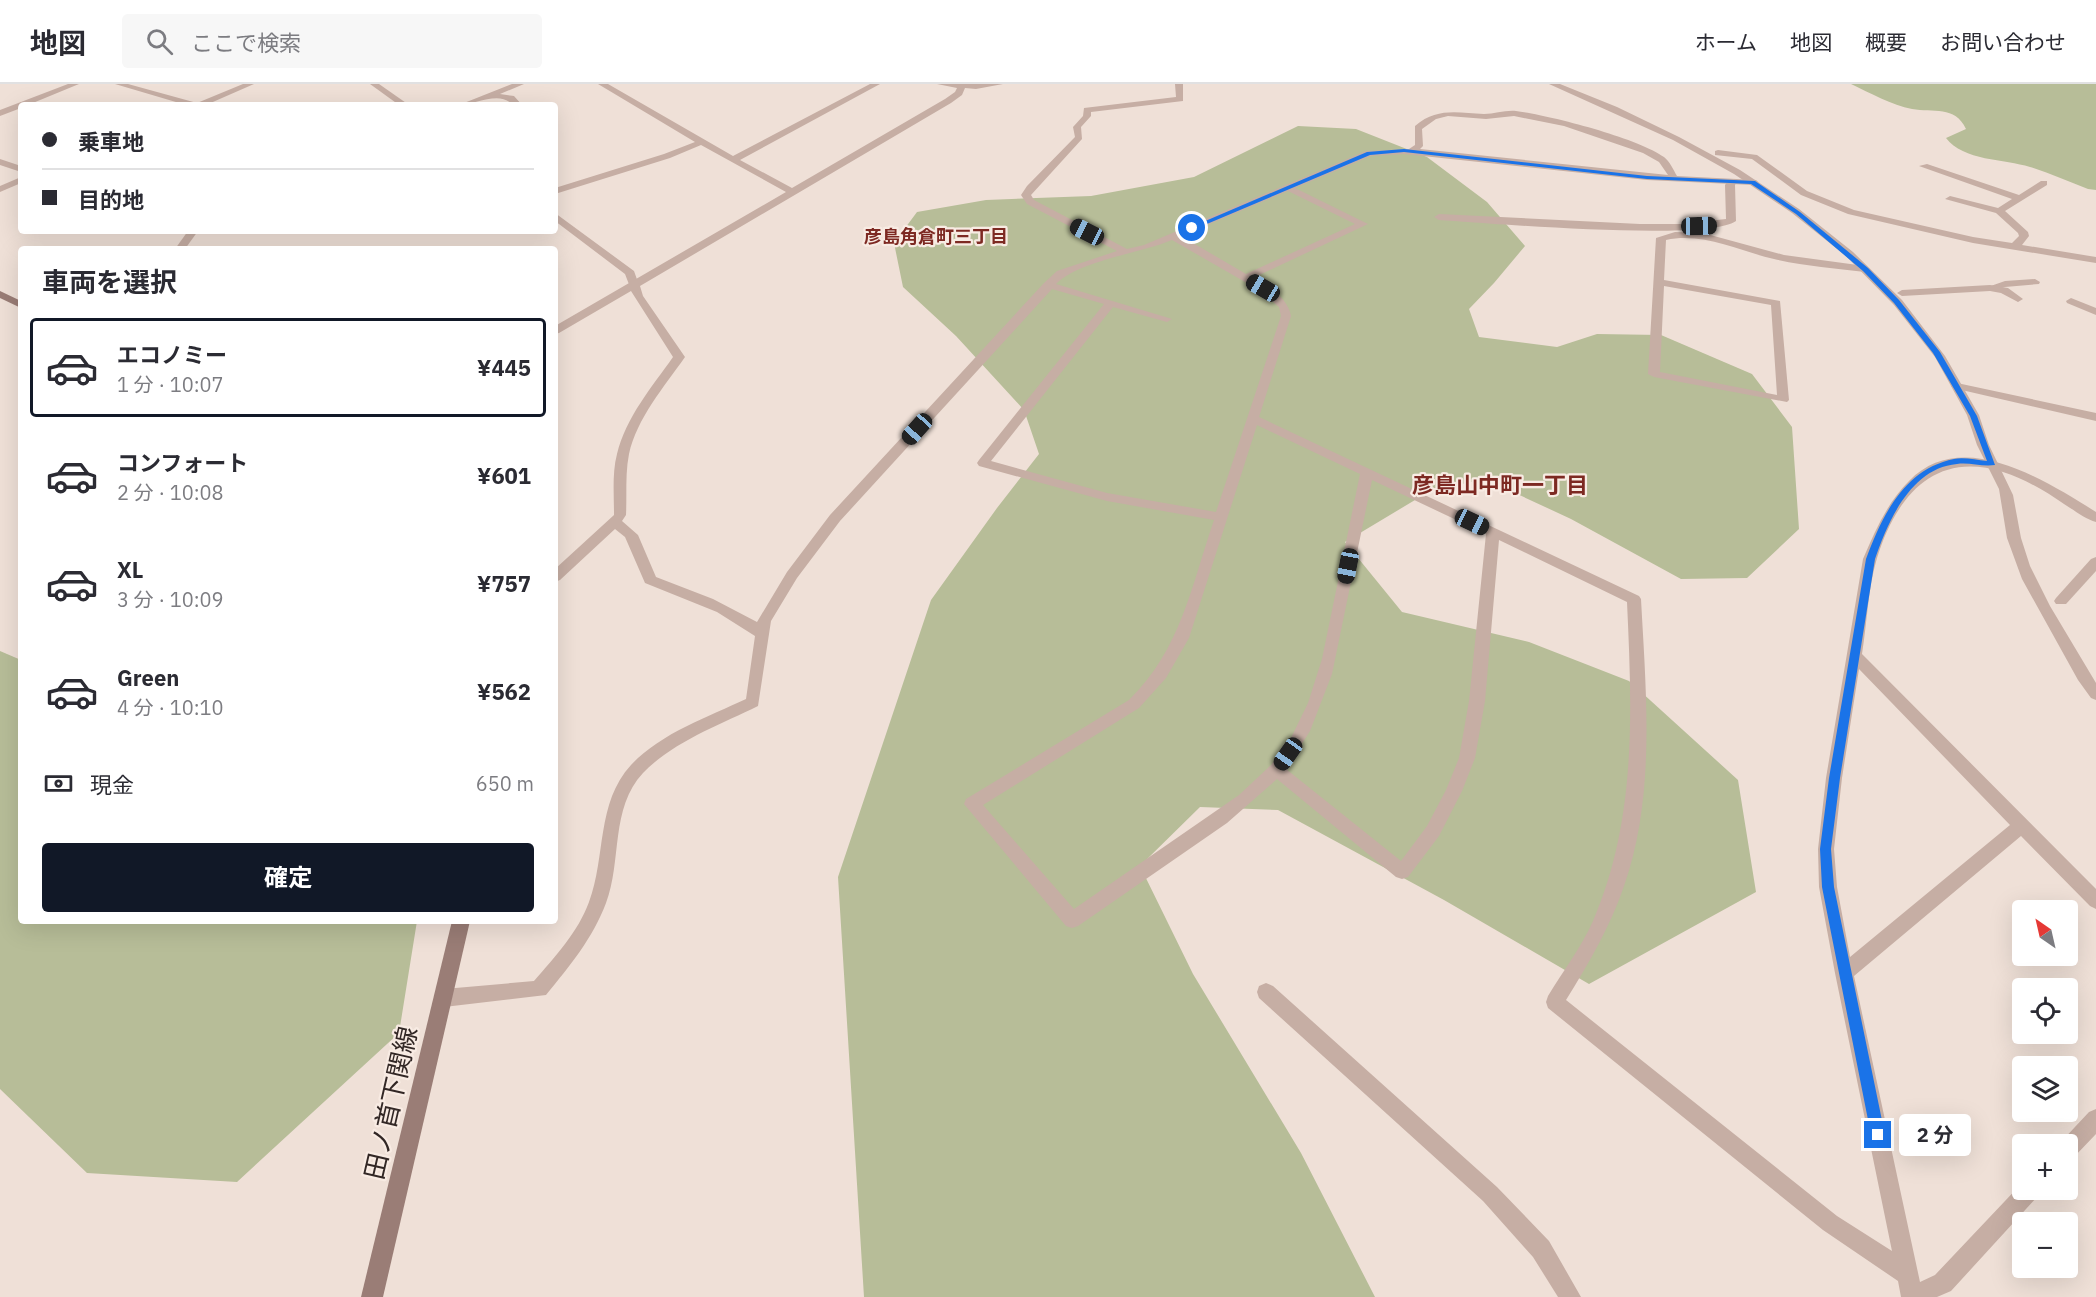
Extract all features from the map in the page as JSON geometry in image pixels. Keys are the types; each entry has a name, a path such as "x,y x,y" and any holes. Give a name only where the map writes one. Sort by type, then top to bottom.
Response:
{"main road":[{"path":"0,294 18,303"},
{"name":"田ノ首下関線","path":"372,1297 460,924"}],"street":[{"path":"28,102 75,84"},
{"path":"119,84 186,102"},
{"path":"205,102 250,84"},
{"path":"374,84 401,102"},
{"path":"471,102 520,84"},
{"path":"602,84 782,188 795,192"},
{"path":"733,160 876,84"},
{"path":"941,84 999,84"},
{"path":"1124,251 1030,202 1026,195 1079,137 1077,127 1087,116 1087,110 1180,99 1179,84"},
{"path":"1552,84 1661,130 1753,182 1798,213 1865,269 1910,318 1937,352 1973,416 2006,490 2014,538 2038,597 2096,694"},
{"path":"558,329 948,101 959,93 962,85"},
{"path":"487,96 511,98 515,102"},
{"path":"0,113 18,106"},
{"path":"1411,151 1419,146 1418,128 1435,115 1455,113 1485,117 1514,113 1568,126 1648,153 1661,159 1676,179"},
{"path":"558,190 667,156 702,142"},
{"path":"444,998 539,989 546,982 564,960 595,909 602,888 613,813 617,797 624,784 637,768 654,754 753,702 764,621 792,575 835,518 1061,273 1124,251 1148,247 1369,153 1411,151 1676,179 1753,182"},
{"path":"1718,153 1754,158 1804,194 1851,212 1946,234 2096,260"},
{"path":"0,162 18,168"},
{"path":"1924,166 2020,198"},
{"path":"0,189 18,181"},
{"path":"1439,218 1647,226 1718,226 1731,221 1730,185 1732,181"},
{"path":"1999,212 2044,183"},
{"path":"1245,278 1363,224 1287,187"},
{"path":"1950,199 1999,212 2023,232 2024,236 2017,244 2019,248"},
{"path":"558,218 630,273 638,296 679,357 639,417 626,445 623,456 620,515 558,574"},
{"path":"1659,282 1776,303 1783,400 1654,374 1661,238 1678,234 1720,240 1774,256 1865,269"},
{"path":"1173,236 1275,297 1284,306 1286,316 1182,638 1171,662 1156,684 1134,704 972,804 1072,921 1249,796 1277,770 1299,739 1323,685 1367,472"},
{"path":"1990,288 2005,284 2035,282"},
{"path":"1048,285 1167,319"},
{"path":"1902,293 1990,288 2004,290 2018,299"},
{"path":"2071,301 2096,312"},
{"path":"1110,303 983,463 1107,497 1221,517"},
{"path":"1957,386 2096,417"},
{"path":"1254,419 1634,599 1639,733 1635,813 1622,867 1601,924 1555,1002 1830,1223 1907,1274"},
{"path":"2020,1200 1942,1282 1912,1297 1844,973 1828,887 1826,849 1834,778 1870,559 1883,524 1892,508 1920,476 1956,461 1992,463 2043,485 2094,516"},
{"path":"615,522 631,535 650,580 722,607 744,619 761,633"},
{"path":"1277,770 1402,872 1433,831 1467,758 1477,701 1493,532"},
{"path":"2061,601 2096,562"},
{"path":"1854,655 2096,901"},
{"path":"1844,973 2022,825"},
{"path":"1266,992 1490,1194 1541,1249 1570,1297"},
{"path":"2078,1138 2096,1119"}],"green space":[{"path":"1851,84 2096,84 2096,190 2020,164 1985,158 1963,151 1953,146 1946,138 1966,129 1956,116 1950,113 1904,107"},
{"path":"1298,126 1356,129 1427,157 1487,202 1525,246 1469,309 1479,337 1557,347 1597,334 1661,335 1752,374 1792,427 1799,529 1747,578 1681,579 1571,519 1485,479 1430,491 1345,542 1402,612 1529,642 1629,681 1738,780 1756,892 1589,984 1444,900 1278,810 1200,807 1140,866 1193,974 1301,1153 1375,1297 864,1297 838,877 931,600 1039,454 1024,410 956,336 903,287 894,243 917,212 986,200 1091,196 1194,177"},
{"path":"0,651 18,659 18,924 417,924 399,1033 237,1182 87,1173 0,1089"}],"district":[{"name":"彦島角倉町三丁目","path":"936,237"},
{"name":"彦島山中町一丁目","path":"1500,485"}],"route":[{"path":"1192,228 1369,153 1404,151 1647,177 1753,182 1798,213 1865,269 1897,302 1937,352 1973,416 1992,463 1956,461 1920,476 1892,508 1883,524 1870,559 1834,778 1826,849 1828,887 1878,1135"}]}
